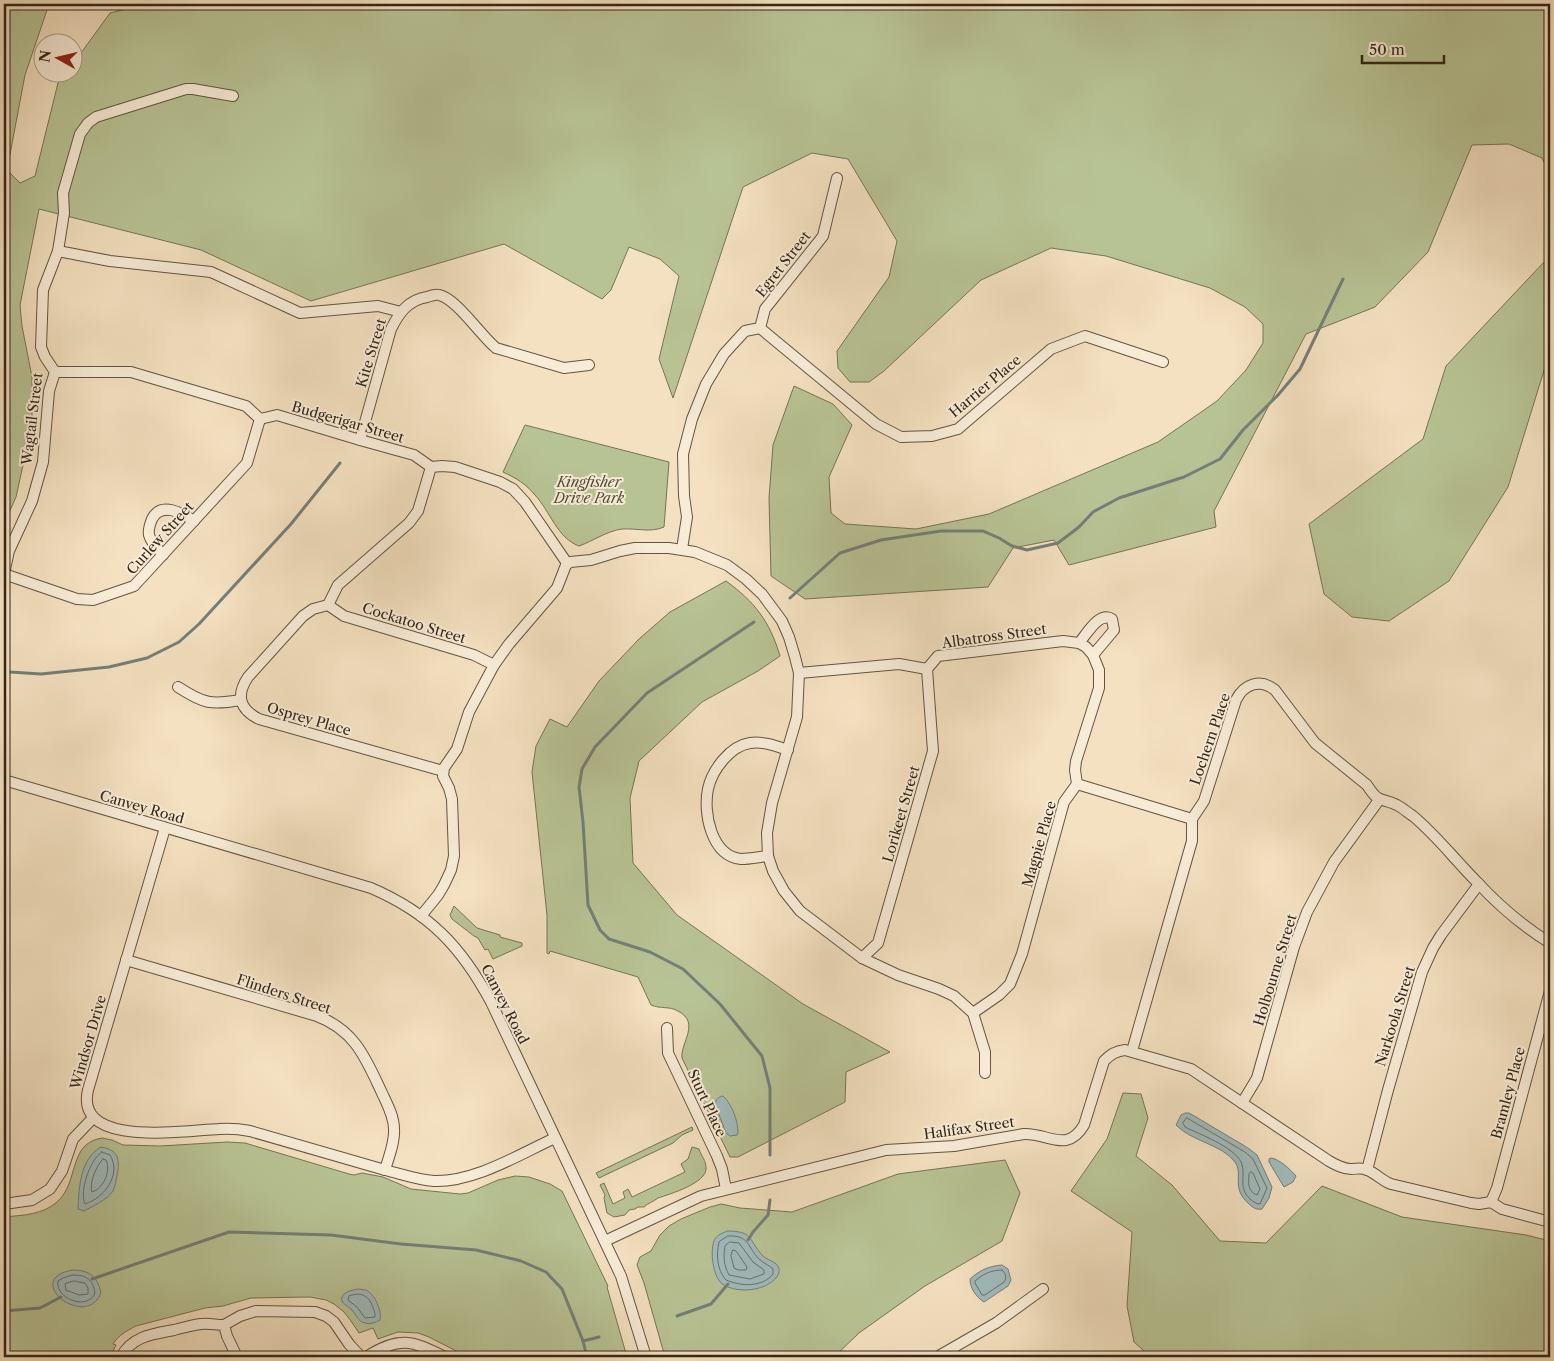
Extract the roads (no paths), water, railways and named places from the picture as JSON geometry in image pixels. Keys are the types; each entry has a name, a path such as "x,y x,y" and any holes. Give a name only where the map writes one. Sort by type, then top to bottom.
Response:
{"street":[{"name":"Wagtail Street","path":"4,574 9,551 32,501 43,462 49,391 55,372 41,347 42,290 58,250 64,213 63,193 80,134 96,117 186,89 232,96"},
{"name":"Egret Street","path":"760,328 765,309 822,236 836,178"},
{"path":"58,250 110,262 210,272 300,313 378,306 401,312"},
{"name":"Kite Street","path":"360,440 391,329 407,304 420,298 439,295 453,302 487,341 496,348 564,368 589,365"},
{"path":"682,549 687,517 684,496 683,454 692,419 706,384 724,354 745,331 760,328"},
{"name":"Harrier Place","path":"760,328 876,424 901,437 932,436 958,429 1051,349 1085,336 1163,362"},
{"path":"55,372 131,372 246,406 260,419"},
{"name":"Budgerigar Street","path":"260,419 277,415 414,455 431,467"},
{"name":"Curlew Street","path":"4,574 77,599 93,600 134,586 247,463 260,419"},
{"path":"178,687 205,702 218,704 241,700 241,688 248,677 304,616 313,609 328,605 338,585 414,517 431,467 456,467 500,482 513,489 525,502 567,563"},
{"path":"163,555 149,536 154,516 158,512 174,510 181,512 194,521"},
{"path":"567,563 591,560 635,548 682,549 708,556 727,565 762,594 777,613 786,630 799,673 797,716 772,803 767,833 768,856 774,871 784,891 800,910 862,958 898,975 954,996 973,1013 985,1052 985,1073"},
{"path":"421,916 435,899 449,876 454,856 452,799 443,771 445,765 457,749 470,712 494,665 509,644 557,588 567,563"},
{"name":"Cockatoo Street","path":"328,605 344,616 474,655 494,665"},
{"path":"1093,655 1112,634 1115,627 1112,619 1109,617 1100,618 1079,643 1086,647 1093,655 1098,667 1099,688 1076,761 1077,784 1192,819"},
{"name":"Albatross Street","path":"927,669 938,656 1063,641 1079,643"},
{"path":"799,673 899,664 927,669"},
{"name":"Lorikeet Street","path":"862,958 878,943 933,751 927,669"},
{"name":"Lochern Place","path":"1132,1051 1192,841 1192,819 1202,806 1236,700 1244,688 1254,683 1265,684 1275,690 1315,743 1367,785 1379,800 1396,805 1422,824 1497,903 1518,921 1550,943"},
{"name":"Osprey Place","path":"241,700 243,707 248,713 259,719 443,771"},
{"path":"768,856 740,859 730,855 716,844 708,818 708,788 720,764 740,746 751,742 762,742 788,750"},
{"name":"Canvey Road","path":"4,780 371,888 391,897 437,928 451,942 479,979 491,1002 623,1281 646,1357"},
{"name":"Magpie Place","path":"973,1013 999,995 1010,984 1022,954 1064,802 1077,784"},
{"name":"Holbourne Street","path":"1242,1103 1257,1078 1294,947 1307,912 1334,862 1379,800"},
{"name":"Windsor Drive","path":"93,1118 87,1106 87,1094 164,828"},
{"name":"Narkoola Street","path":"1367,1170 1422,972 1441,935 1479,884"},
{"name":"Flinders Street","path":"126,960 317,1016 345,1032 357,1044 368,1062 394,1122 394,1140 385,1170"},
{"name":"Bramley Place","path":"1491,1202 1497,1188 1550,991"},
{"name":"Sturt Place","path":"667,1028 668,1054 717,1156 726,1189"},
{"name":"Halifax Street","path":"605,1241 692,1200 726,1189 886,1150 954,1146 1024,1134 1066,1141 1074,1138 1084,1126 1104,1061 1118,1050 1132,1051 1191,1069 1342,1168 1367,1170 1382,1181 1391,1184 1471,1203 1491,1202 1502,1208 1550,1222"},
{"path":"4,1204 32,1200 50,1189 62,1172 73,1139 93,1118 106,1126 140,1133 232,1128 250,1131 385,1170 425,1180 443,1181 459,1179 484,1171 555,1138"},
{"path":"937,1357 996,1322 1044,1289"},
{"path":"121,1357 132,1343 144,1336 201,1324 224,1324 256,1311 315,1312 326,1316 334,1322 349,1344 361,1357"},
{"path":"224,1324 227,1336 237,1357"},
{"path":"366,1357 389,1346 405,1342 422,1345 445,1357"}],"water":[{"path":"723,1096 729,1103 736,1118 737,1135 730,1136 726,1133 715,1104 717,1099"},
{"path":"1185,1113 1196,1117 1257,1155 1272,1187 1269,1198 1262,1209 1254,1208 1243,1198 1239,1187 1237,1167 1230,1156 1190,1135 1176,1125 1181,1115"},
{"path":"101,1147 112,1151 117,1157 118,1165 115,1186 107,1197 84,1211 78,1209 82,1174 89,1159"},
{"path":"1271,1158 1281,1162 1294,1173 1296,1176 1293,1182 1284,1187 1269,1162"},
{"path":"727,1231 746,1234 763,1256 778,1266 779,1273 775,1279 760,1288 750,1290 734,1289 720,1282 713,1264 712,1250 716,1238"},
{"path":"1002,1265 1008,1269 1011,1280 1008,1286 984,1302 974,1292 970,1279 985,1269"},
{"path":"73,1270 88,1273 98,1283 101,1293 93,1303 83,1307 72,1305 61,1299 55,1291 53,1283 58,1275"},
{"path":"358,1289 366,1290 375,1299 379,1308 380,1320 367,1324 359,1319 343,1302 344,1294"}],"waterway":[{"path":"790,598 840,553 881,540 941,531 983,531 1012,546 1027,550 1058,543 1079,527 1093,512 1119,498 1184,477 1220,459 1243,430 1278,395 1300,369 1343,279"},
{"path":"4,670 41,674 109,667 147,658 179,642 199,624 291,524 340,463"},
{"path":"754,622 647,693 595,747 582,769 579,787 588,905 600,930 609,939 650,952 683,969 720,1004 762,1056 770,1088 770,1155"},
{"path":"748,1240 768,1215 770,1200"},
{"path":"92,1279 229,1232 331,1235 401,1244 476,1250 521,1261 546,1272 562,1289 583,1341 599,1337"},
{"path":"677,1316 711,1304 728,1284"},
{"path":"4,1311 40,1308 61,1297"},
{"path":"583,1341 587,1357"}],"park label":[{"name":"Kingfisher Drive Park","path":"589,490"}]}
